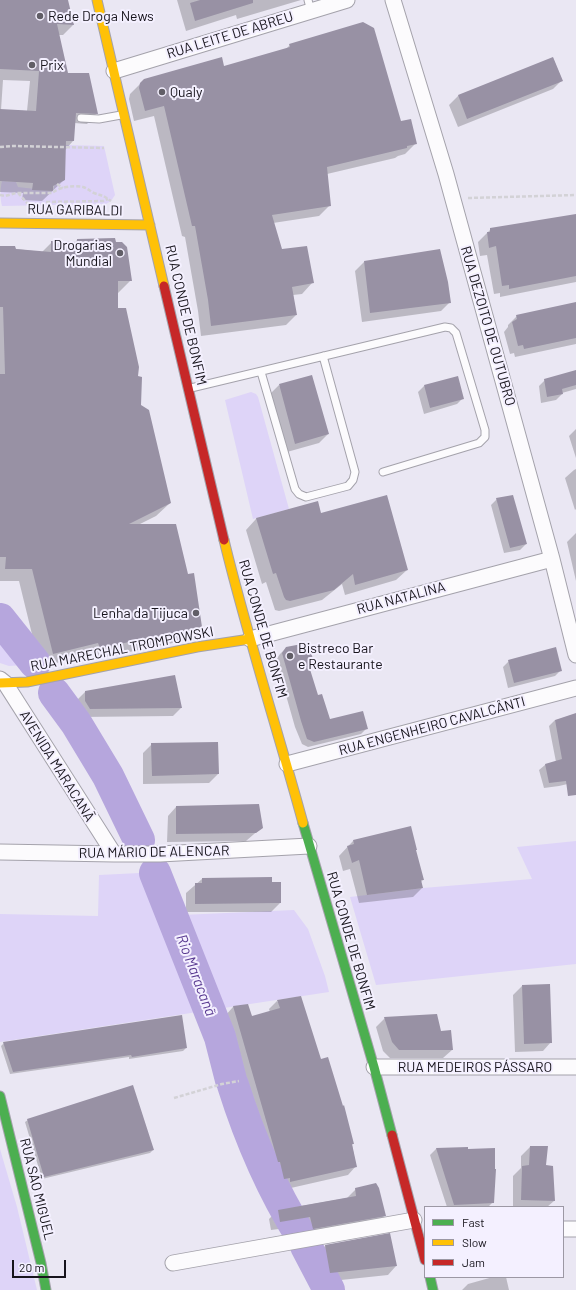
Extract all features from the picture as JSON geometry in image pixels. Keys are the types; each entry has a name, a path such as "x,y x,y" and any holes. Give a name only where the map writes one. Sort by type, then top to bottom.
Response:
{"main road":[{"name":"RUA CONDE DE BONFIM","path":"96,0 114,70 237,594 374,1067 418,1224 424,1255"},
{"name":"RUA GARIBALDI","path":"0,223 150,226"},
{"name":"RUA MARECHAL TROMPOWSKI","path":"2,682 27,682 250,639"},
{"name":"RUA SÃO MIGUEL","path":"0,1096 41,1263 46,1290"},
{"path":"430,1278 433,1290"}],"street":[{"name":"RUA DEZOITO DE OUTUBRO","path":"393,0 452,199 552,559 576,655"},
{"name":"RUA LEITE DE ABREU","path":"114,70 310,5 343,1"},
{"name":"RUA NATALINA","path":"250,639 552,559"},
{"name":"AVENIDA MARACANÃ","path":"2,682 114,854"},
{"name":"RUA ENGENHEIRO CAVALCÂNTI","path":"287,764 576,688"},
{"name":"RUA MÁRIO DE ALENCAR","path":"0,852 160,854 309,846"},
{"name":"RUA MEDEIROS PÁSSARO","path":"374,1067 576,1067"},
{"path":"173,1263 291,1242 418,1224"},
{"path":"564,1229 576,1229"}],"lane":[{"path":"81,118 99,118 124,115"},
{"path":"189,388 261,372 445,326 451,328 456,333 485,430 485,437 479,443 384,472"},
{"path":"261,372 295,489 306,497 348,486 353,480 355,472 322,356"}],"path":[{"path":"0,147 104,148"},
{"path":"57,184 64,188"},
{"path":"0,195 4,196 16,193 52,193 72,186 84,187 94,193 104,195 110,200 43,202"},
{"path":"16,193 20,194 27,203 32,203"},
{"path":"452,199 576,195"},
{"path":"174,1098 222,1084 239,1081"}],"shaded area":[{"path":"64,145 104,146 115,195 111,201 106,204 2,206 0,194 2,181 16,182 18,187 53,191"},
{"path":"251,392 256,394 258,397 289,509 253,519 225,400"},
{"path":"0,635 24,665 9,666 0,663"},
{"path":"576,841 576,964 376,985 350,897 423,888 532,879 517,847"},
{"path":"160,872 181,915 294,910 308,929 325,976 329,992 0,1042 0,914 98,916 99,875"},
{"path":"0,1149 17,1207 37,1290 0,1290"}],"building":[{"path":"0,0 68,0 74,25 57,24 68,73 89,73 98,114 76,113 74,141 66,141 65,180 53,186 53,191 32,190 33,183 0,181 0,109 36,111 39,71 0,69"},
{"path":"200,0 253,0 253,3 195,21 190,3"},
{"path":"363,22 374,28 401,121 411,119 417,144 407,146 407,148 327,167 331,206 272,215 282,249 307,246 314,283 292,287 297,315 211,326 195,226 192,226 164,106 145,111 139,88 140,83 144,79 222,57 224,66 290,47 289,44"},
{"path":"553,57 563,81 467,119 458,95"},
{"path":"576,214 576,276 509,289 509,285 502,286 496,246 489,248 487,232 490,232 490,228"},
{"path":"115,238 116,242 122,242 127,247 132,281 118,281 118,308 126,308 139,367 138,376 142,377 141,405 149,410 171,503 129,524 176,524 188,574 194,573 202,627 100,648 98,643 53,654 32,569 5,569 6,557 0,557 0,374 5,374 3,307 0,307 0,246 15,246 16,249 51,252 51,241 77,242 77,239"},
{"path":"440,249 448,282 451,303 370,313 364,261"},
{"path":"576,302 576,338 524,349 523,345 518,346 512,322 517,319 516,315"},
{"path":"576,370 576,385 562,389 563,394 547,397 544,379"},
{"path":"312,375 329,434 295,444 279,384"},
{"path":"458,376 464,399 430,408 424,385"},
{"path":"387,495 408,570 355,585 353,574 334,590 290,601 286,600 276,573 273,574 256,518 318,501 321,513"},
{"path":"513,495 527,544 510,548 496,498"},
{"path":"307,643 314,661 308,663 318,695 322,694 330,719 363,711 368,729 314,742 307,739 282,653 286,647"},
{"path":"556,647 562,671 514,683 508,660"},
{"path":"175,675 182,708 90,709 85,701 85,691"},
{"path":"576,713 576,795 568,796 566,781 549,783 545,764 562,759 555,720"},
{"path":"218,742 219,774 152,776 151,743"},
{"path":"259,804 263,828 256,833 176,834 176,806"},
{"path":"411,826 424,880 421,880 423,888 367,895 359,860 352,863 347,846 354,844 353,840"},
{"path":"272,877 272,882 281,882 281,903 195,904 195,883 202,883 202,878"},
{"path":"550,984 552,1043 524,1044 522,985"},
{"path":"301,996 321,1059 328,1057 343,1106 344,1105 354,1144 352,1144 357,1167 290,1182 290,1178 284,1179 280,1162 278,1162 233,1006 248,1004 252,1016 280,1008 277,1000"},
{"path":"437,1014 441,1031 451,1030 453,1050 399,1050 392,1042 384,1017"},
{"path":"182,1015 187,1048 132,1057 131,1055 13,1072 3,1042"},
{"path":"133,1085 154,1150 44,1177 27,1119"},
{"path":"530,1146 548,1146 546,1165 553,1166 555,1201 521,1200 522,1166 529,1165"},
{"path":"468,1147 468,1149 495,1148 496,1169 494,1203 454,1205 436,1148"},
{"path":"376,1183 379,1188 386,1216 313,1229 310,1217 280,1222 278,1210 356,1196 355,1188"},
{"path":"390,1233 397,1266 330,1273 325,1245"}],"waterway":[{"name":"Rio Maracanã","path":"0,619 35,663"},
{"name":"Rio Maracanã","path":"54,693 76,723 108,776 139,840"},
{"name":"Rio Maracanã","path":"155,873 220,1037 231,1080"},
{"name":"Rio Maracanã","path":"233,1085 262,1163 280,1200 301,1236"},
{"name":"Rio Maracanã","path":"306,1246 329,1290"}],"traffic: fast":[{"path":"303,823 374,1067 392,1135"},
{"path":"0,1096 41,1263 46,1290"},
{"path":"430,1278 433,1290"}],"traffic: slow":[{"path":"97,0 164,286"},
{"path":"0,223 150,225"},
{"path":"224,540 242,611 303,823"},
{"path":"0,683 27,682 197,647 250,639"}],"traffic: jam":[{"path":"164,286 224,540"},
{"path":"392,1135 424,1256"}],"place":[{"name":"Rede Droga News","path":"40,16"},
{"name":"Prix","path":"32,65"},
{"name":"Qualy","path":"162,92"},
{"name":"Drogarias Mundial","path":"120,253"},
{"name":"Lenha da Tijuca","path":"196,613"},
{"name":"Bistreco Bar e Restaurante","path":"290,656"}]}
